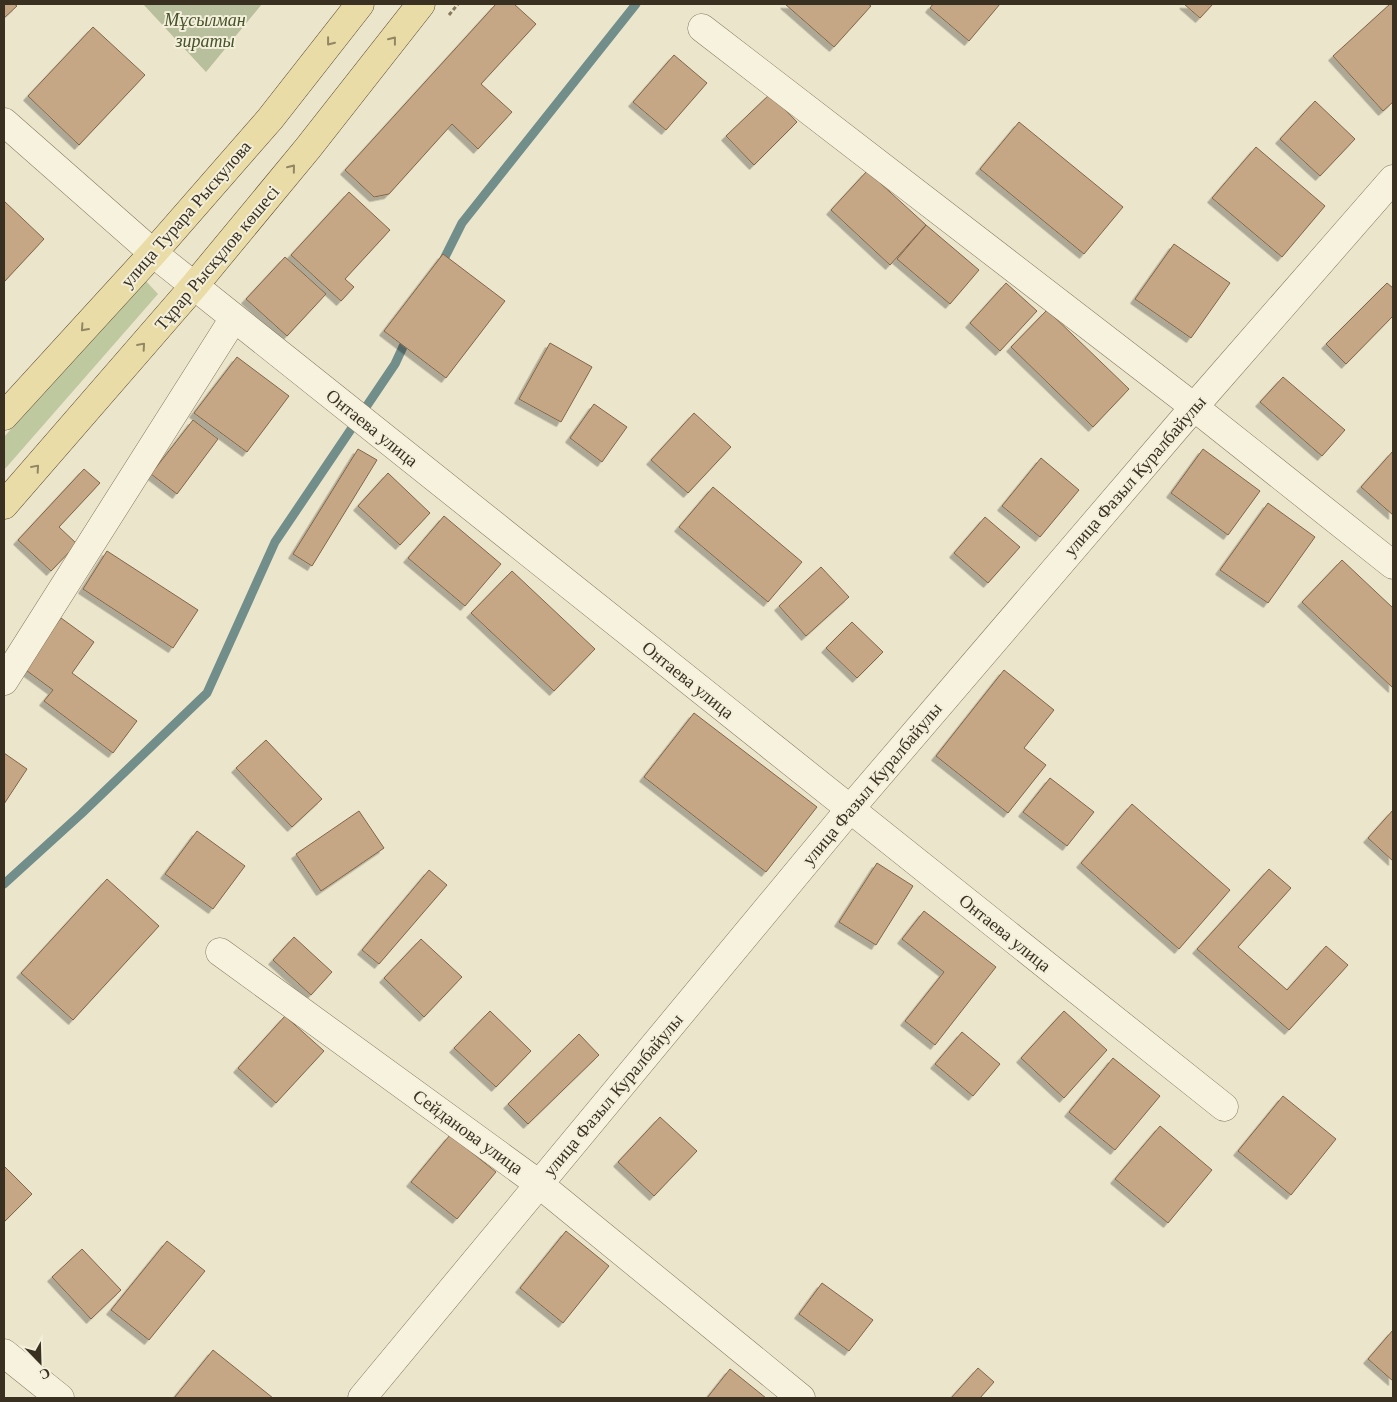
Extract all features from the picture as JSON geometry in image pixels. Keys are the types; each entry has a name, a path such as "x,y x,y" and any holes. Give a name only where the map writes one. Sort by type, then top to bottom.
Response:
{"main road":[{"name":"улица Турара Рыскулова","path":"4,416 153,253 270,119 360,4"},
{"name":"Тұрар Рыскұлов көшесі","path":"4,505 194,286 308,148 421,4"}],"street":[{"path":"702,28 1194,407 1393,565"},
{"name":"Онтаева улица","path":"4,122 153,253 1224,1107"},
{"name":"улица Фазыл Куралбайулы","path":"362,1398 850,808 1194,407 1393,179"},
{"path":"4,681 234,318"},
{"name":"Сейданова улица","path":"220,952 539,1184 801,1398"},
{"path":"4,1353 60,1398"}],"green space":[{"name":"Мұсылман зираты","path":"143,4 262,4 206,72"},
{"path":"144,279 158,294 4,470 4,437"}],"building":[{"path":"4,4 14,4 17,6 4,18"},
{"path":"496,4 514,4 536,24 481,84 512,112 478,149 452,124 389,194 374,197 345,170"},
{"path":"785,4 868,4 871,6 834,47"},
{"path":"933,4 1000,4 969,41 930,8"},
{"path":"1184,4 1213,4 1200,18"},
{"path":"1390,4 1393,4 1393,102 1383,111 1333,56"},
{"path":"93,27 145,75 79,145 28,96"},
{"path":"674,55 707,83 666,130 633,102"},
{"path":"770,94 797,122 754,165 726,136"},
{"path":"1315,101 1355,139 1320,176 1280,139"},
{"path":"1019,122 1123,207 1084,254 980,169"},
{"path":"1256,147 1325,206 1282,257 1212,198"},
{"path":"867,171 926,225 890,265 831,210"},
{"path":"349,192 390,230 345,279 354,287 341,301 291,255"},
{"path":"4,201 44,239 4,282"},
{"path":"926,225 979,270 950,304 897,259"},
{"path":"1174,244 1230,283 1191,338 1135,299"},
{"path":"443,254 505,301 446,378 384,331"},
{"path":"285,257 326,294 287,336 246,299"},
{"path":"1006,283 1037,311 1000,351 970,323"},
{"path":"1387,283 1393,288 1393,316 1346,364 1326,344"},
{"path":"1047,310 1129,389 1093,427 1011,347"},
{"path":"550,343 592,367 561,422 519,399"},
{"path":"237,357 289,396 247,452 194,413"},
{"path":"1283,377 1345,430 1322,456 1260,402"},
{"path":"594,404 627,427 602,462 570,438"},
{"path":"694,413 731,447 688,493 651,460"},
{"path":"193,420 218,439 177,494 151,474"},
{"path":"358,449 377,460 312,566 293,554"},
{"path":"1203,449 1260,491 1228,535 1171,493"},
{"path":"1393,451 1393,515 1361,487"},
{"path":"1041,458 1079,490 1040,537 1002,506"},
{"path":"84,469 100,483 59,527 77,544 51,571 18,540"},
{"path":"388,473 430,513 400,545 358,506"},
{"path":"713,487 802,562 768,602 679,527"},
{"path":"1268,503 1315,537 1268,603 1220,570"},
{"path":"444,516 501,564 465,606 408,558"},
{"path":"985,517 1020,547 988,583 954,553"},
{"path":"107,551 198,610 173,648 83,589"},
{"path":"1342,560 1393,608 1393,688 1302,602"},
{"path":"821,567 849,597 806,636 779,606"},
{"path":"512,571 595,649 554,691 471,613"},
{"path":"61,618 94,642 72,673 137,721 113,753 44,701 53,690 23,668"},
{"path":"852,622 883,652 857,678 826,648"},
{"path":"1004,670 1054,710 1024,748 1046,765 1008,813 936,756"},
{"path":"694,713 817,807 766,872 644,777"},
{"path":"266,740 322,799 292,827 236,768"},
{"path":"4,753 27,769 4,804"},
{"path":"1050,778 1094,812 1067,846 1023,812"},
{"path":"1132,804 1230,890 1179,949 1081,863"},
{"path":"1393,810 1393,861 1368,838"},
{"path":"359,811 384,848 321,891 296,854"},
{"path":"197,831 245,866 213,909 165,874"},
{"path":"877,863 913,886 876,945 839,922"},
{"path":"1269,869 1291,888 1238,947 1287,990 1326,946 1348,965 1289,1030 1197,949"},
{"path":"429,870 447,885 379,964 362,950"},
{"path":"107,879 159,926 73,1020 21,973"},
{"path":"924,911 996,967 935,1045 905,1021 944,972 902,939"},
{"path":"294,937 332,972 311,995 273,960"},
{"path":"421,939 462,977 424,1017 384,978"},
{"path":"490,1011 531,1051 496,1087 454,1048"},
{"path":"1064,1011 1107,1050 1064,1098 1021,1058"},
{"path":"285,1016 324,1051 276,1103 238,1068"},
{"path":"962,1032 1000,1064 973,1096 935,1064"},
{"path":"579,1034 599,1055 528,1124 508,1104"},
{"path":"1113,1058 1160,1096 1115,1150 1069,1112"},
{"path":"1283,1096 1336,1139 1291,1195 1238,1151"},
{"path":"660,1117 697,1151 654,1196 618,1162"},
{"path":"1160,1126 1212,1170 1168,1223 1115,1179"},
{"path":"450,1135 496,1172 457,1219 411,1182"},
{"path":"4,1166 32,1194 4,1222"},
{"path":"566,1231 609,1266 563,1323 520,1288"},
{"path":"167,1241 205,1271 149,1340 111,1310"},
{"path":"82,1249 121,1290 91,1319 52,1277"},
{"path":"822,1283 873,1320 849,1351 799,1314"},
{"path":"1393,1330 1393,1381 1368,1359"},
{"path":"213,1350 273,1398 174,1398"},
{"path":"978,1368 994,1382 980,1398 951,1398"},
{"path":"730,1369 766,1398 707,1398"}],"waterway":[{"path":"441,265 462,223 636,4"},
{"path":"4,884 81,814 207,693 275,542 395,364 408,336"}]}
